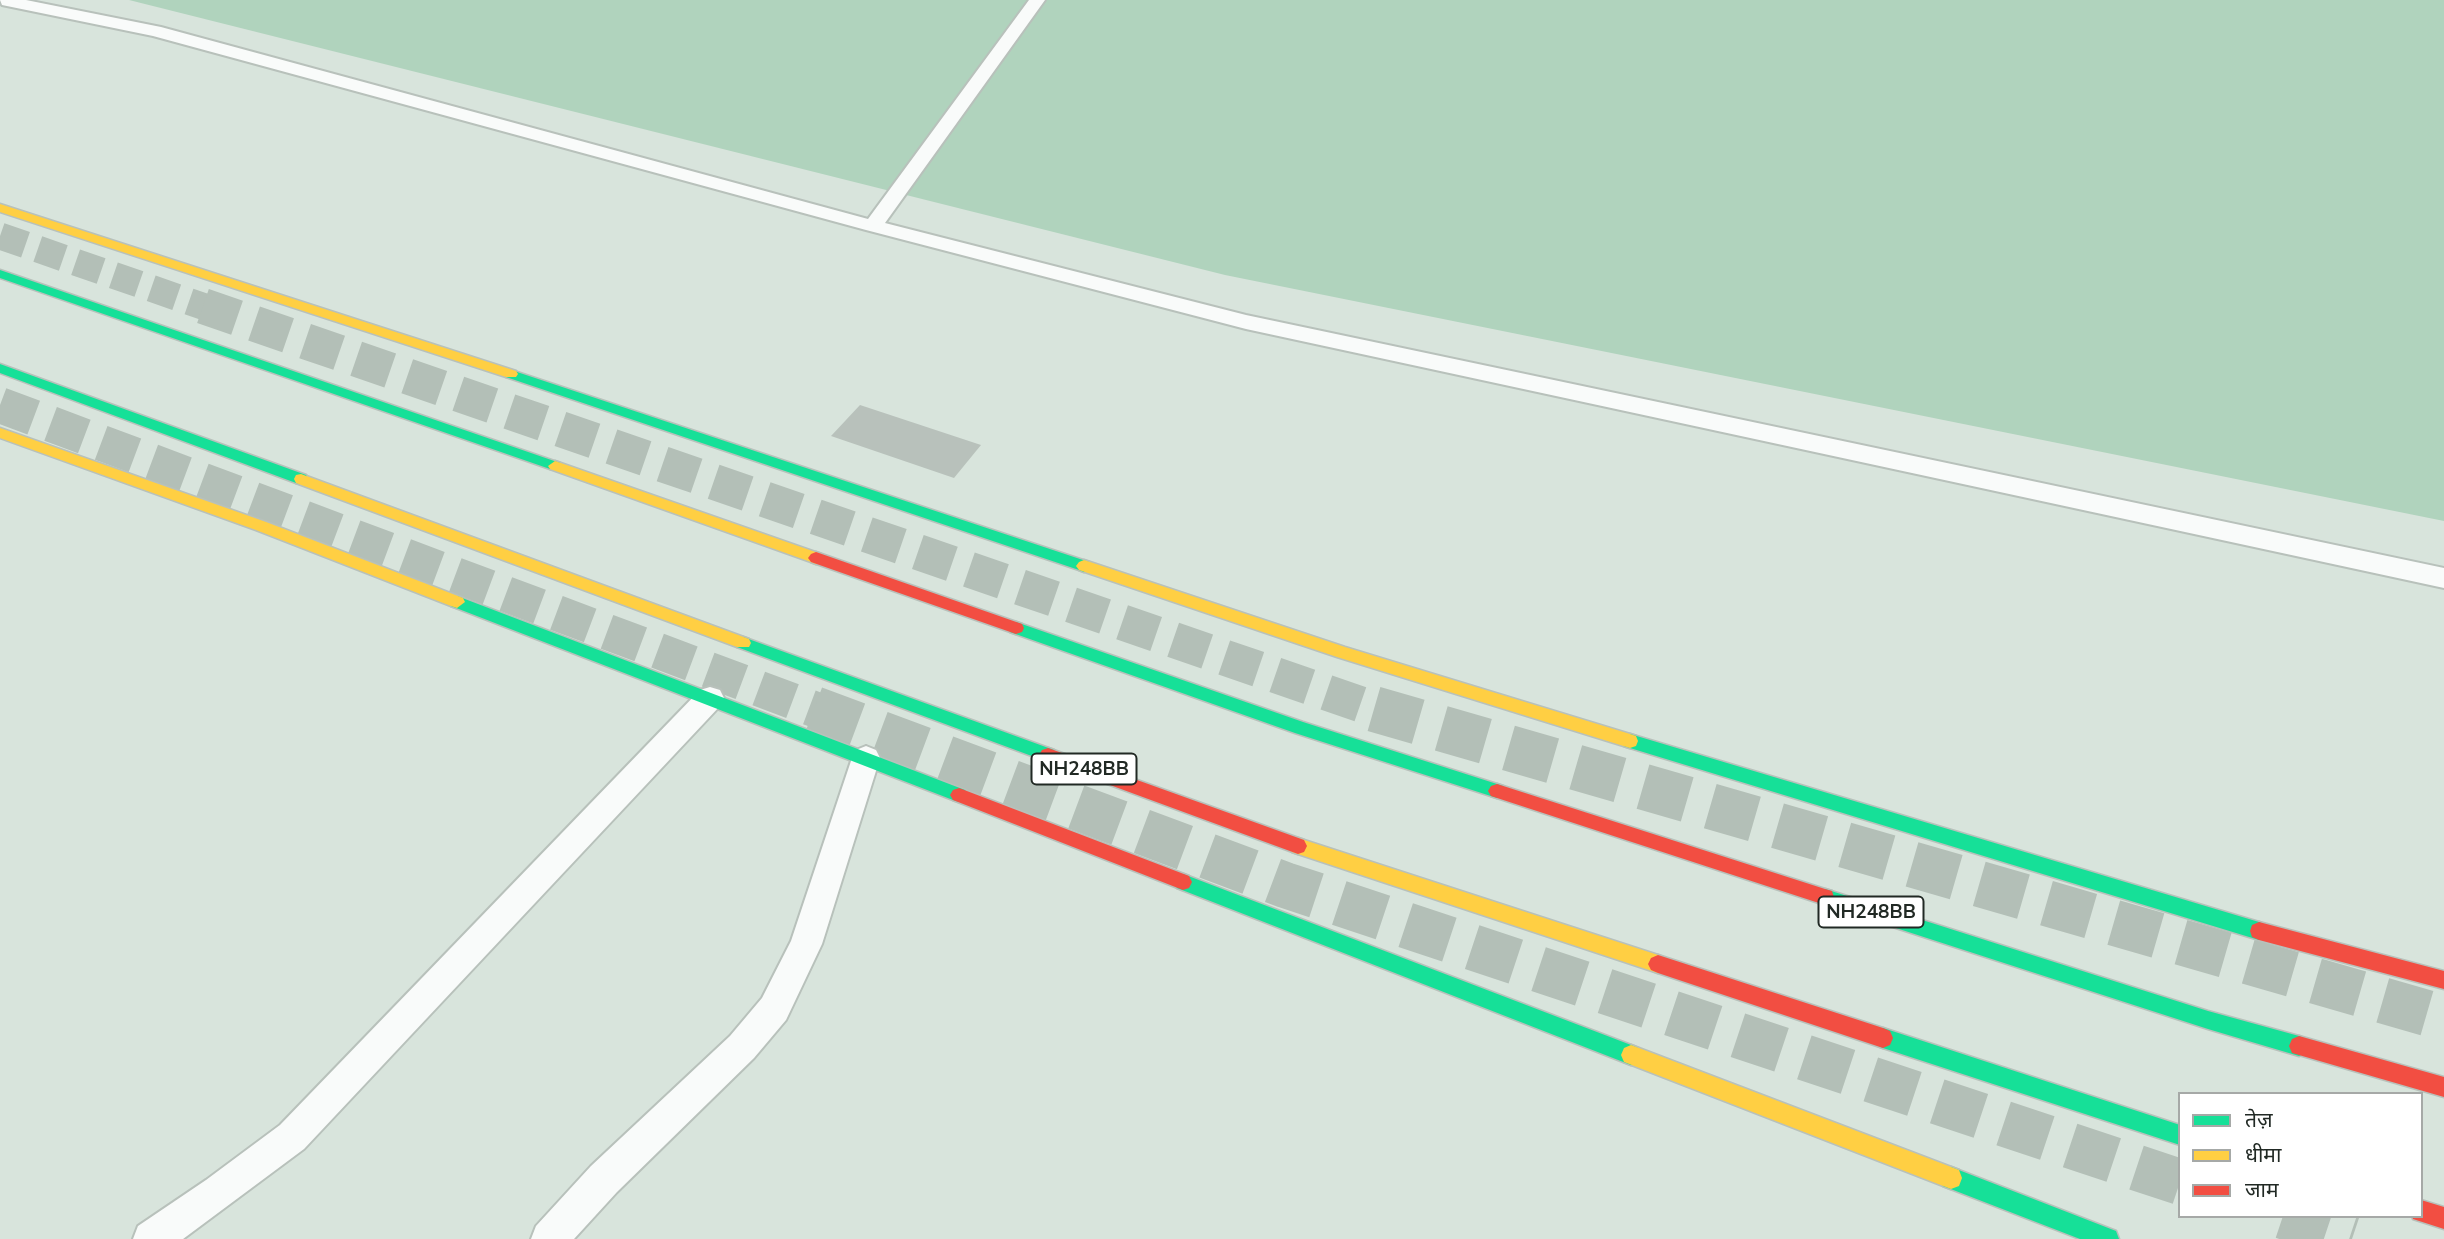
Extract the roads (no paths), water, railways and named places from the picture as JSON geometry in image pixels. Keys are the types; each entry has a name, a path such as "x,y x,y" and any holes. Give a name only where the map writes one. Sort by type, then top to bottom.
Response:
{"main road":[{"path":"0,208 330,314 1343,653 2205,917 2444,980"},
{"name":"NH248BB","path":"0,274 195,339 1301,728 2208,1020 2444,1087"},
{"name":"NH248BB","path":"0,368 1275,839 2178,1134"},
{"path":"0,433 261,526 2108,1239"},
{"path":"2423,1212 2444,1219"}],"lane":[{"path":"2,0 155,31 873,226 1128,293 1356,347 2444,578"},
{"path":"873,226 1037,0"},
{"path":"151,1239 219,1194 292,1137 710,698"},
{"path":"549,1239 604,1179 742,1047 774,1009 806,944 866,758"}],"tunnel":[{"path":"0,236 208,308"},
{"path":"203,306 1375,709"},
{"path":"0,405 819,711"},
{"path":"814,709 1285,885 2178,1181"},
{"path":"1375,709 2444,1018"},
{"path":"1375,709 1380,711"},
{"path":"2289,1218 2352,1239"}]}
